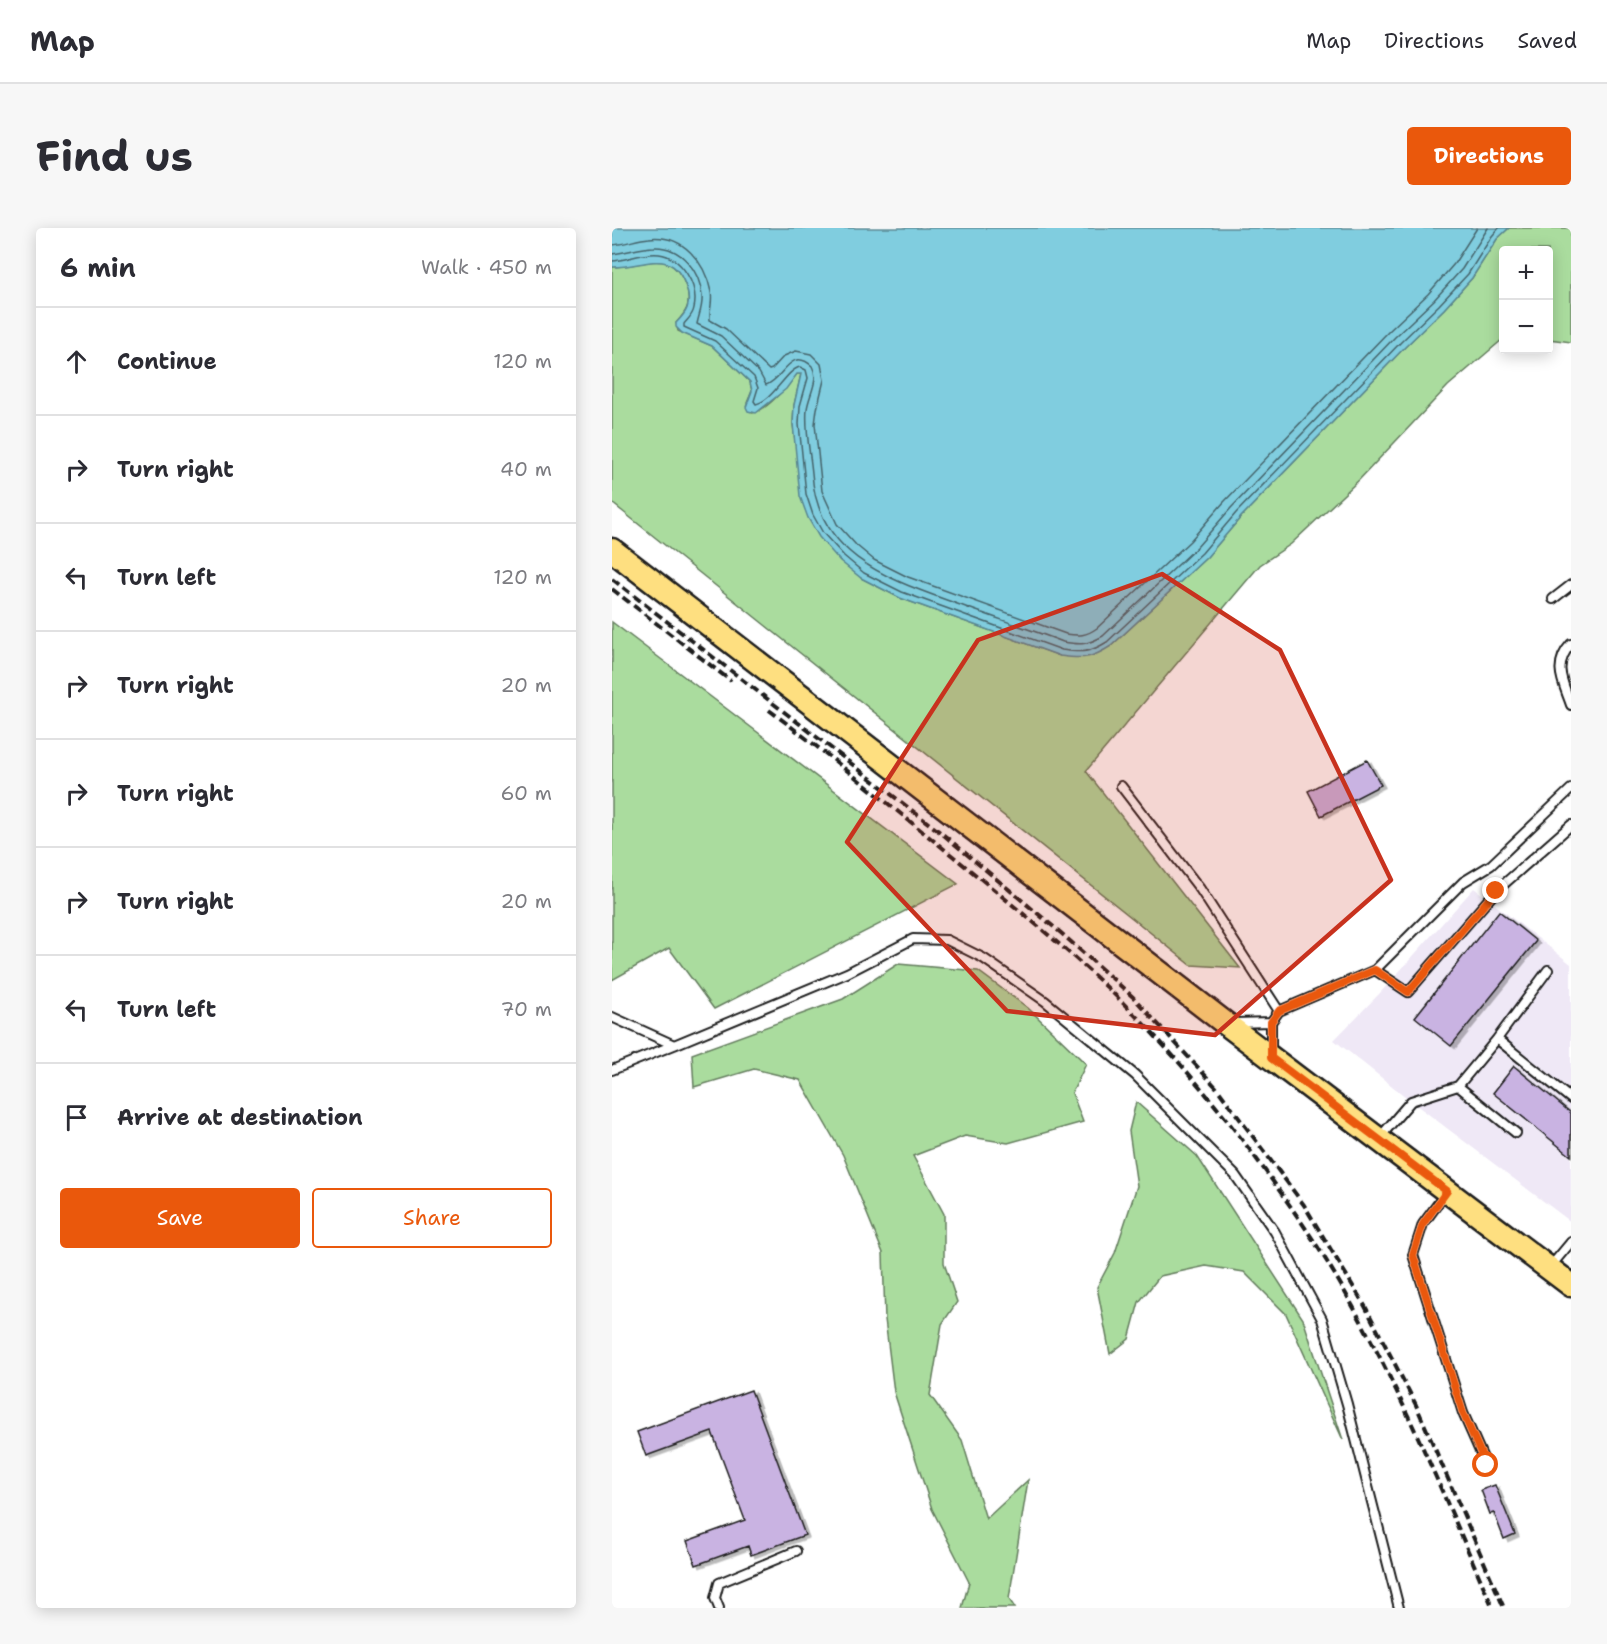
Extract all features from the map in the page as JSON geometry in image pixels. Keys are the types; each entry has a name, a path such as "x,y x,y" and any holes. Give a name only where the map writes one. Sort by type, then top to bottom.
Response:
{"main road":[{"path":"612,550 1225,1023 1571,1285"}],"lane":[{"path":"1553,598 1571,585"},
{"path":"1571,644 1564,652 1559,673 1571,705"},
{"path":"1121,786 1200,889 1279,1011"},
{"path":"1271,1058 1271,1022 1279,1011 1375,970 1463,882 1491,865 1571,789"},
{"path":"1375,970 1408,992 1496,891 1571,825"},
{"path":"612,1070 847,973 914,939 947,940 983,958 1045,1001 1135,1075 1234,1174 1275,1232 1322,1318 1347,1404 1399,1608"},
{"path":"1378,1140 1411,1101 1458,1086 1497,1039 1548,970"},
{"path":"612,1017 674,1045"},
{"path":"1225,1023 1271,1022"},
{"path":"1497,1039 1571,1099"},
{"path":"1458,1086 1516,1133"},
{"path":"1447,1191 1423,1224 1413,1255 1463,1413 1486,1465"},
{"path":"1549,1269 1571,1242"},
{"path":"719,1608 715,1598 719,1583 796,1551"}],"highlighted area":[{"path":"1162,574 1280,650 1391,880 1215,1035 1007,1011 847,842 978,640"}],"shaded area":[{"path":"1474,888 1571,964 1571,1222 1334,1040 1380,993"}],"green space":[{"path":"1509,228 1571,228 1571,342 1553,340 1553,246 1499,246 1499,342 1448,386 1359,480 1291,544 1260,565 1086,771 1240,968 1191,965 612,503 612,267 657,261 674,267 687,290 687,308 676,323 678,331 712,346 750,382 752,391 747,403 752,413 764,408 797,374 801,374 794,405 793,424 797,456 861,578 900,598 1060,656 1111,646 1207,557 1241,517 1444,309 1472,278 1497,239"},
{"path":"612,622 958,884 714,1009 669,948 612,980"},
{"path":"898,964 978,971 1028,1008 1086,1064 1072,1093 1083,1122 1008,1143 965,1136 913,1156 944,1214 944,1263 957,1302 942,1324 930,1395 962,1440 986,1519 1028,1480 1009,1599 1015,1608 962,1608 969,1582 932,1509 894,1392 885,1319 883,1253 843,1155 800,1080 754,1069 694,1087 692,1054 843,999"},
{"path":"1136,1102 1197,1156 1303,1319 1343,1440 1286,1314 1244,1272 1206,1266 1160,1276 1139,1302 1129,1339 1110,1354 1097,1287 1115,1253 1137,1186 1129,1131"}],"water":[{"path":"612,228 1509,228 1497,239 1472,278 1444,309 1241,517 1207,557 1111,646 1092,656 1081,658 1060,656 900,598 861,578 840,561 819,537 808,518 800,496 793,424 794,405 801,374 797,374 786,389 756,413 748,411 746,407 752,391 750,382 712,346 682,333 676,327 689,300 681,276 674,267 666,263 612,267"}],"building":[{"path":"1367,760 1381,785 1321,816 1308,791"},
{"path":"1499,911 1536,941 1451,1046 1415,1017"},
{"path":"1514,1066 1571,1113 1571,1156 1493,1093"},
{"path":"751,1390 805,1535 751,1555 748,1546 696,1565 687,1541 745,1520 712,1432 646,1456 637,1432"},
{"path":"1495,1485 1515,1534 1504,1539 1494,1513 1490,1514 1481,1490"}],"railway":[{"path":"612,579 945,836 1061,933 1133,997 1216,1087 1304,1205 1365,1306 1416,1405 1504,1608"},
{"path":"612,589 731,681"},
{"path":"769,710 954,857 1079,962 1119,999 1167,1049 1212,1102 1295,1213 1353,1306 1427,1457 1493,1608"}],"route":[{"path":"1486,1465 1463,1413 1413,1255 1423,1224 1447,1191 1271,1058 1271,1022 1279,1011 1375,970 1408,992 1496,891"}]}
